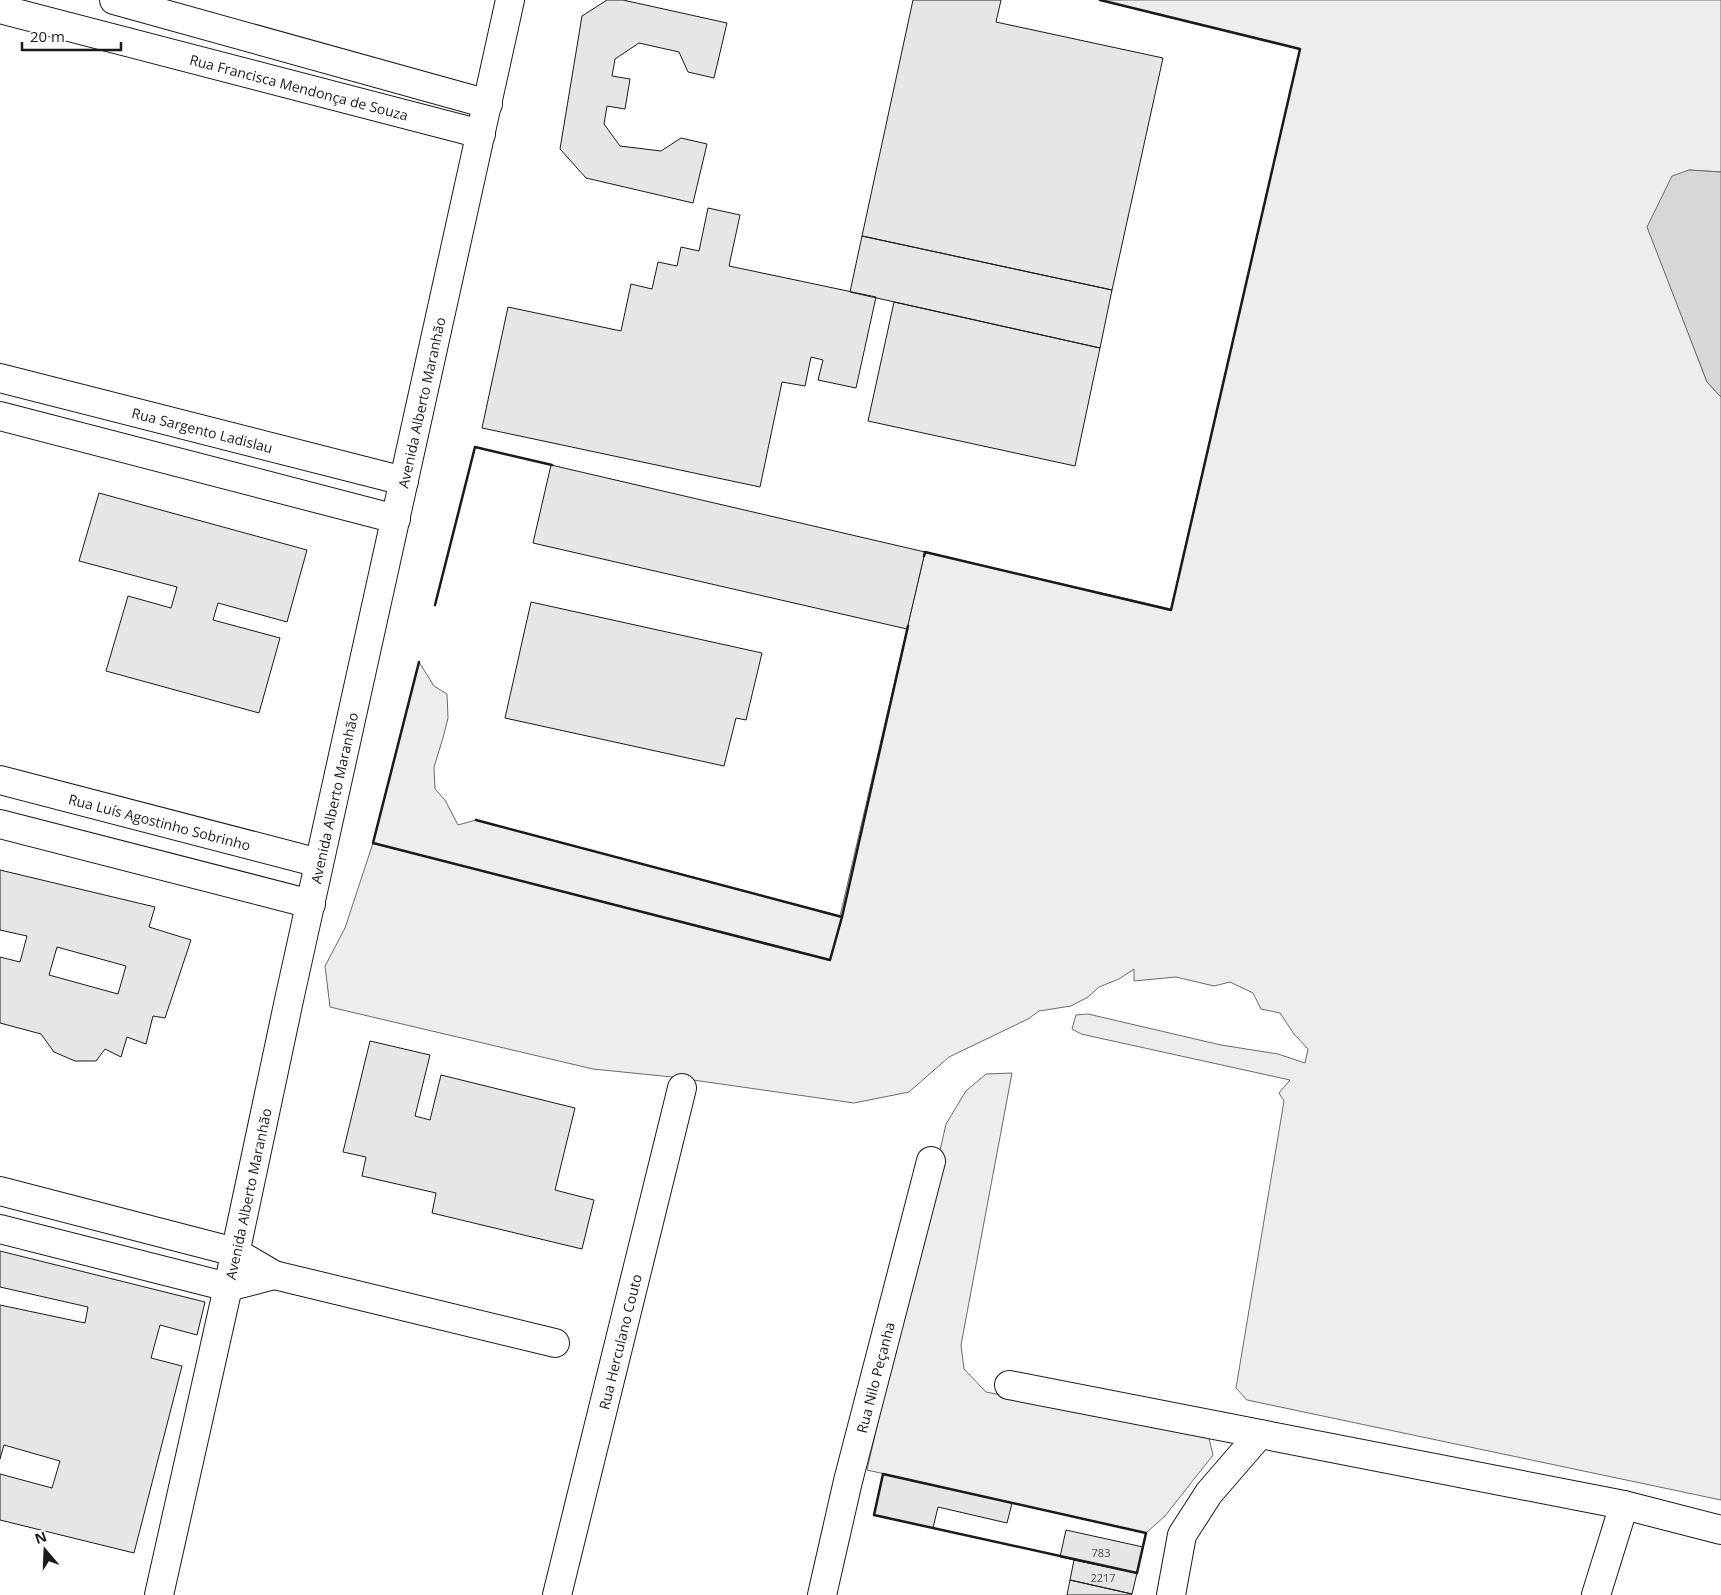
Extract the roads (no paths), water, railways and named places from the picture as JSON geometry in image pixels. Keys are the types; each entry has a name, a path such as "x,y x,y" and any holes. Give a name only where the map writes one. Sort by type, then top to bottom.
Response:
{"street":[{"path":"114,0 488,104"},
{"name":"Avenida Alberto Maranhão","path":"159,1595 510,0"},
{"name":"Rua Francisca Mendonça de Souza","path":"0,9 480,134"},
{"name":"Rua Sargento Ladislau","path":"0,378 404,481"},
{"path":"0,416 396,519"},
{"name":"Rua Luís Agostinho Sobrinho","path":"0,780 320,863"},
{"path":"0,824 310,904"},
{"name":"Rua Herculano Couto","path":"557,1595 682,1088"},
{"name":"Rua Nilo Peçanha","path":"822,1595 848,1481 931,1160"},
{"path":"0,1191 235,1252 274,1275 555,1343"},
{"path":"0,1229 228,1288 274,1275"},
{"path":"1009,1384 1624,1505 1721,1530"},
{"path":"1171,1595 1182,1535 1209,1493 1260,1434"},
{"path":"1596,1595 1624,1505"}]}
